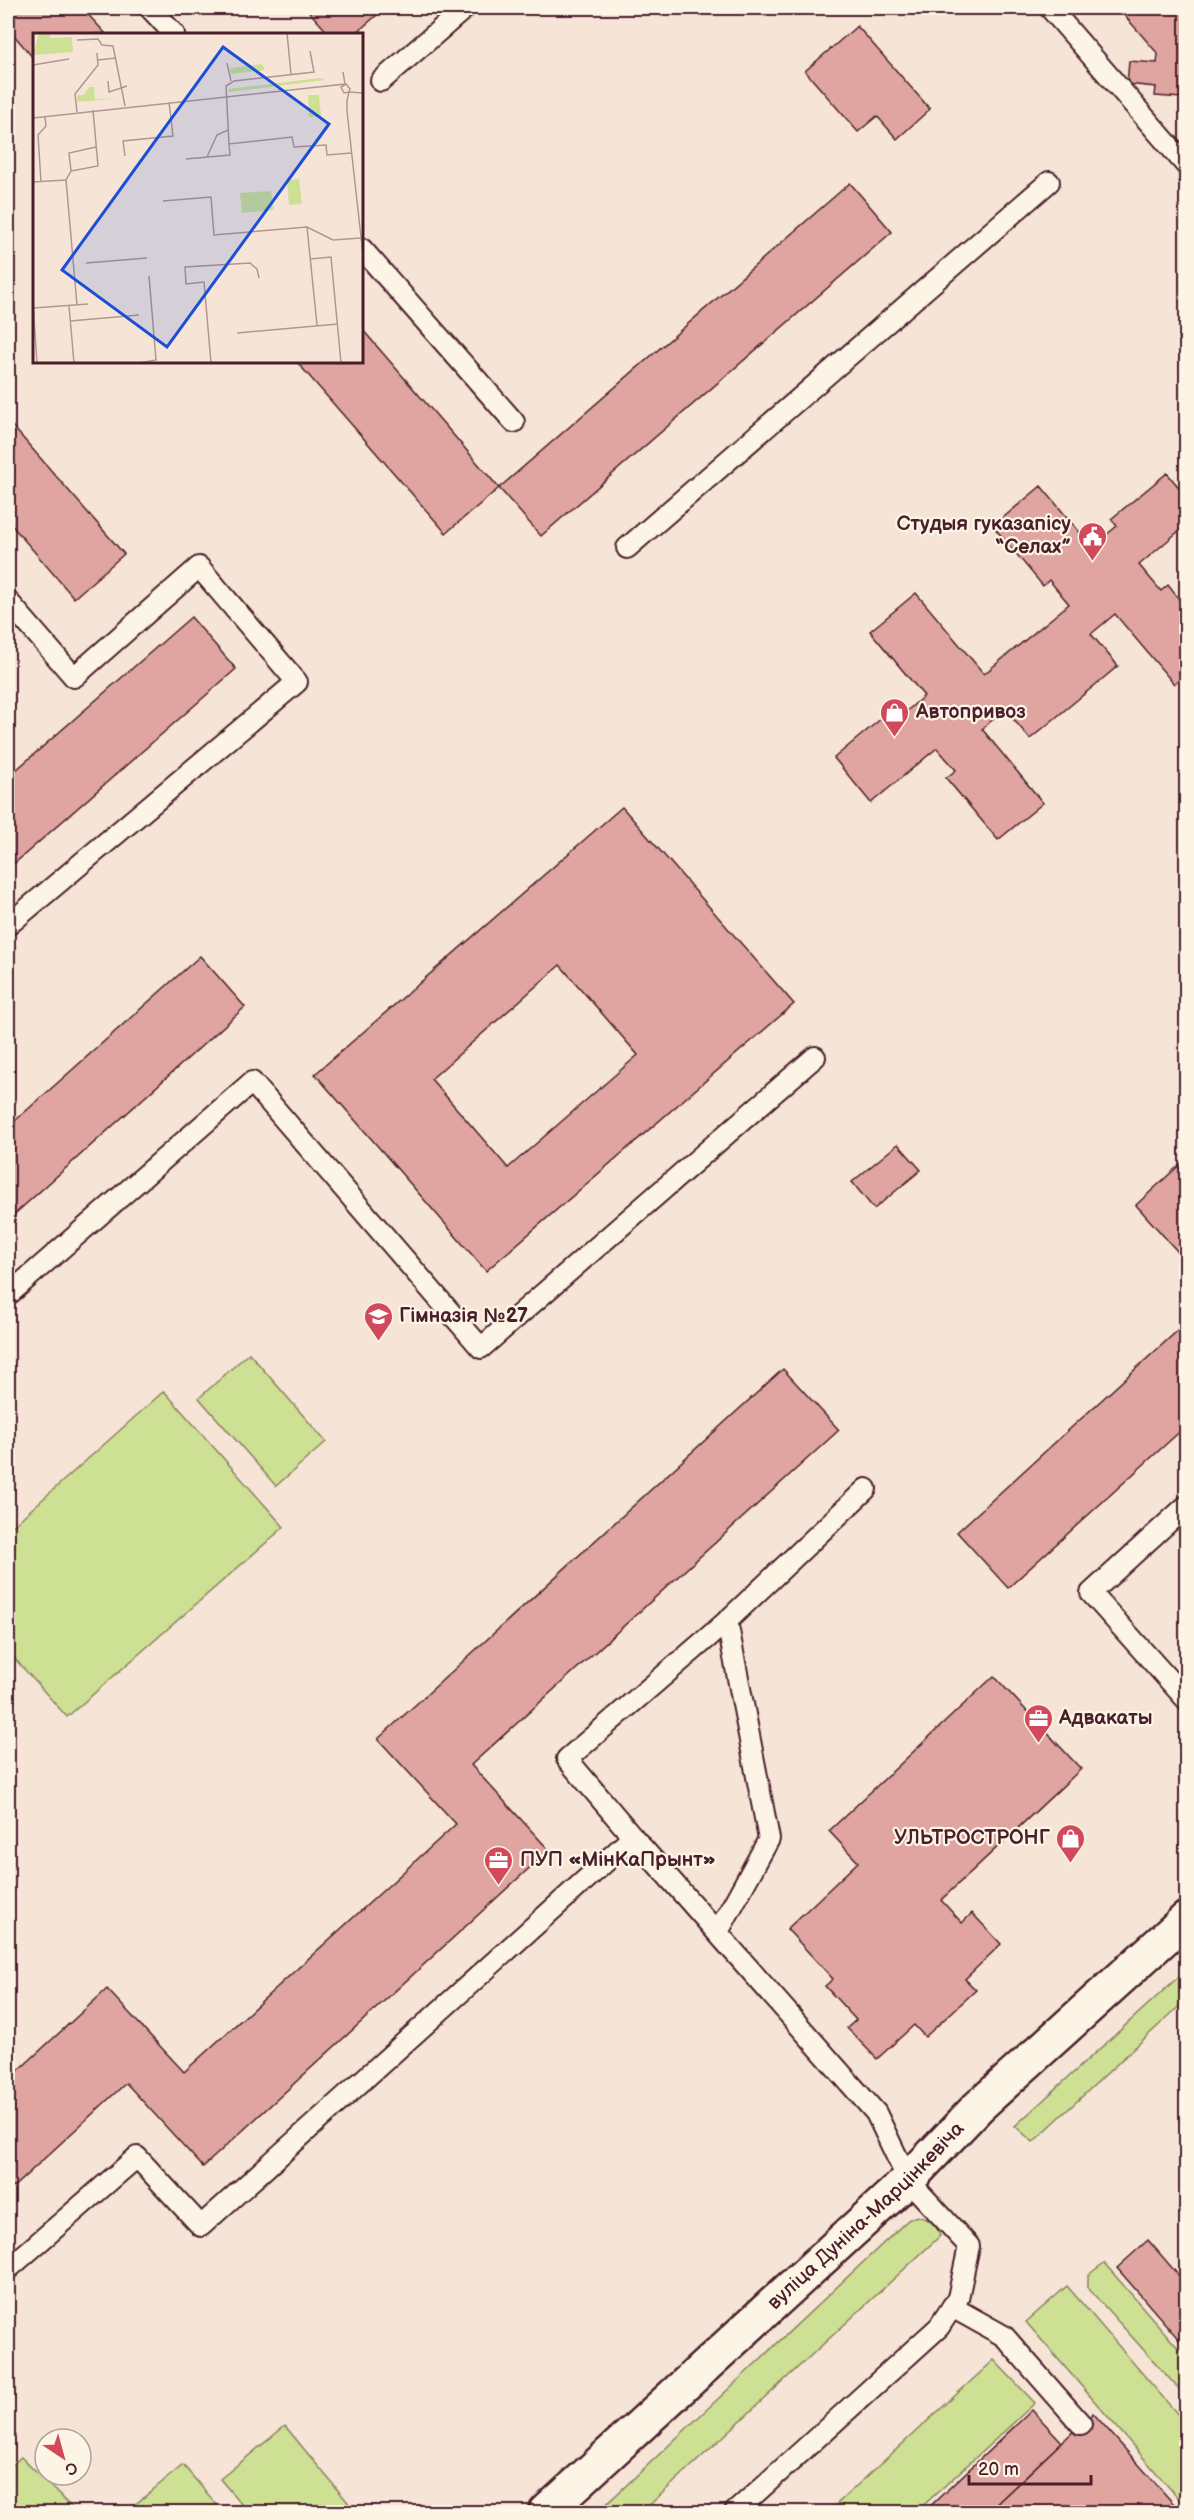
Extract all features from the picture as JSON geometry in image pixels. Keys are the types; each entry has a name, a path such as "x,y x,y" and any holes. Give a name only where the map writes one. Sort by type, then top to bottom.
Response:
{"street":[{"name":"вуліца Дуніна-Марцінкевіча","path":"546,2512 908,2180 978,2107 1186,1919"}],"lane":[{"path":"150,8 173,33"},
{"path":"381,81 465,8"},
{"path":"1050,8 1186,165"},
{"path":"627,548 1049,182"},
{"path":"363,250 514,422"},
{"path":"8,601 74,677 199,567 297,682 8,925"},
{"path":"8,1295 252,1082 481,1348 815,1057"},
{"path":"735,2512 939,2327 958,2298 969,2246 908,2180 876,2113 567,1759 727,1621 866,1489"},
{"path":"1186,1506 1091,1593 1186,1699"},
{"path":"718,1932 769,1839 727,1621"},
{"path":"8,2269 137,2157 201,2226 633,1837"},
{"path":"952,2307 1004,2336 1082,2424"}],"green space":[{"path":"249,1353 326,1442 276,1486 199,1398"},
{"path":"164,1391 284,1527 67,1717 8,1651 8,1530"},
{"path":"1186,1970 1186,2000 1033,2142 1015,2126"},
{"path":"917,2216 932,2223 940,2236 642,2512 598,2512 908,2220"},
{"path":"1104,2263 1186,2357 1186,2397 1088,2288 1088,2275"},
{"path":"1067,2286 1186,2424 1186,2507 1026,2322"},
{"path":"994,2360 1035,2403 916,2512 828,2512"},
{"path":"285,2426 356,2512 248,2512 220,2479"},
{"path":"21,2457 33,2469 33,2487 51,2487 76,2512 8,2512 8,2468"},
{"path":"183,2465 223,2512 126,2512"}],"building":[{"path":"8,8 82,8 105,33 33,33 33,58 8,28"},
{"path":"306,8 385,8 356,33 328,33"},
{"path":"1118,8 1186,8 1186,88 1183,84 1182,98 1155,96 1156,87 1127,84 1129,61 1157,63 1158,54"},
{"path":"857,26 930,109 897,139 877,116 858,132 805,71"},
{"path":"850,183 892,232 541,536 499,488"},
{"path":"363,330 499,488 446,533 298,363 363,363"},
{"path":"8,421 124,554 74,598 8,521"},
{"path":"1167,473 1186,496 1186,525 1139,565 1161,591 1168,585 1186,608 1186,674 1174,684 1115,614 1091,634 1118,666 1030,739 1005,709 982,729 1043,803 998,840 946,778 956,770 937,748 871,803 834,758 895,707 902,715 924,696 870,631 916,593 984,674 1069,604 1049,580 1043,586 993,526 1041,486 1092,547 1117,526 1111,519"},
{"path":"191,617 236,669 8,869 8,777"},
{"path":"622,807 794,1004 486,1271 315,1074","holes":["560,965 638,1055 508,1168 431,1079"]},
{"path":"200,956 245,1007 8,1220 8,1127"},
{"path":"898,1144 921,1170 874,1209 852,1182"},
{"path":"1186,1159 1186,1261 1136,1205"},
{"path":"1186,1323 1186,1426 1008,1588 957,1532"},
{"path":"783,1369 839,1430 471,1765 549,1850 203,2167 126,2083 8,2192 8,2080 107,1989 184,2072 456,1824 378,1739"},
{"path":"994,1676 1081,1769 941,1900 962,1923 972,1913 1001,1944 965,1979 976,1990 925,2037 914,2025 877,2059 847,2028 856,2020 825,1986 833,1979 787,1929 858,1862 829,1831"},
{"path":"1148,2240 1186,2284 1186,2337 1181,2342 1117,2268"},
{"path":"1032,2410 1062,2442 988,2512 924,2512"},
{"path":"1093,2413 1181,2512 988,2512 1062,2442"}],"place":[{"name":"Студыя гуказапісу “Селах”","path":"1092,562"},
{"name":"Автопривоз","path":"895,738"},
{"name":"Гімназія №27","path":"378,1342"},
{"name":"Адвакаты","path":"1038,1744"},
{"name":"УЛЬТРОСТРОНГ","path":"1071,1864"},
{"name":"ПУП «МінКаПрынт»","path":"499,1886"}]}
